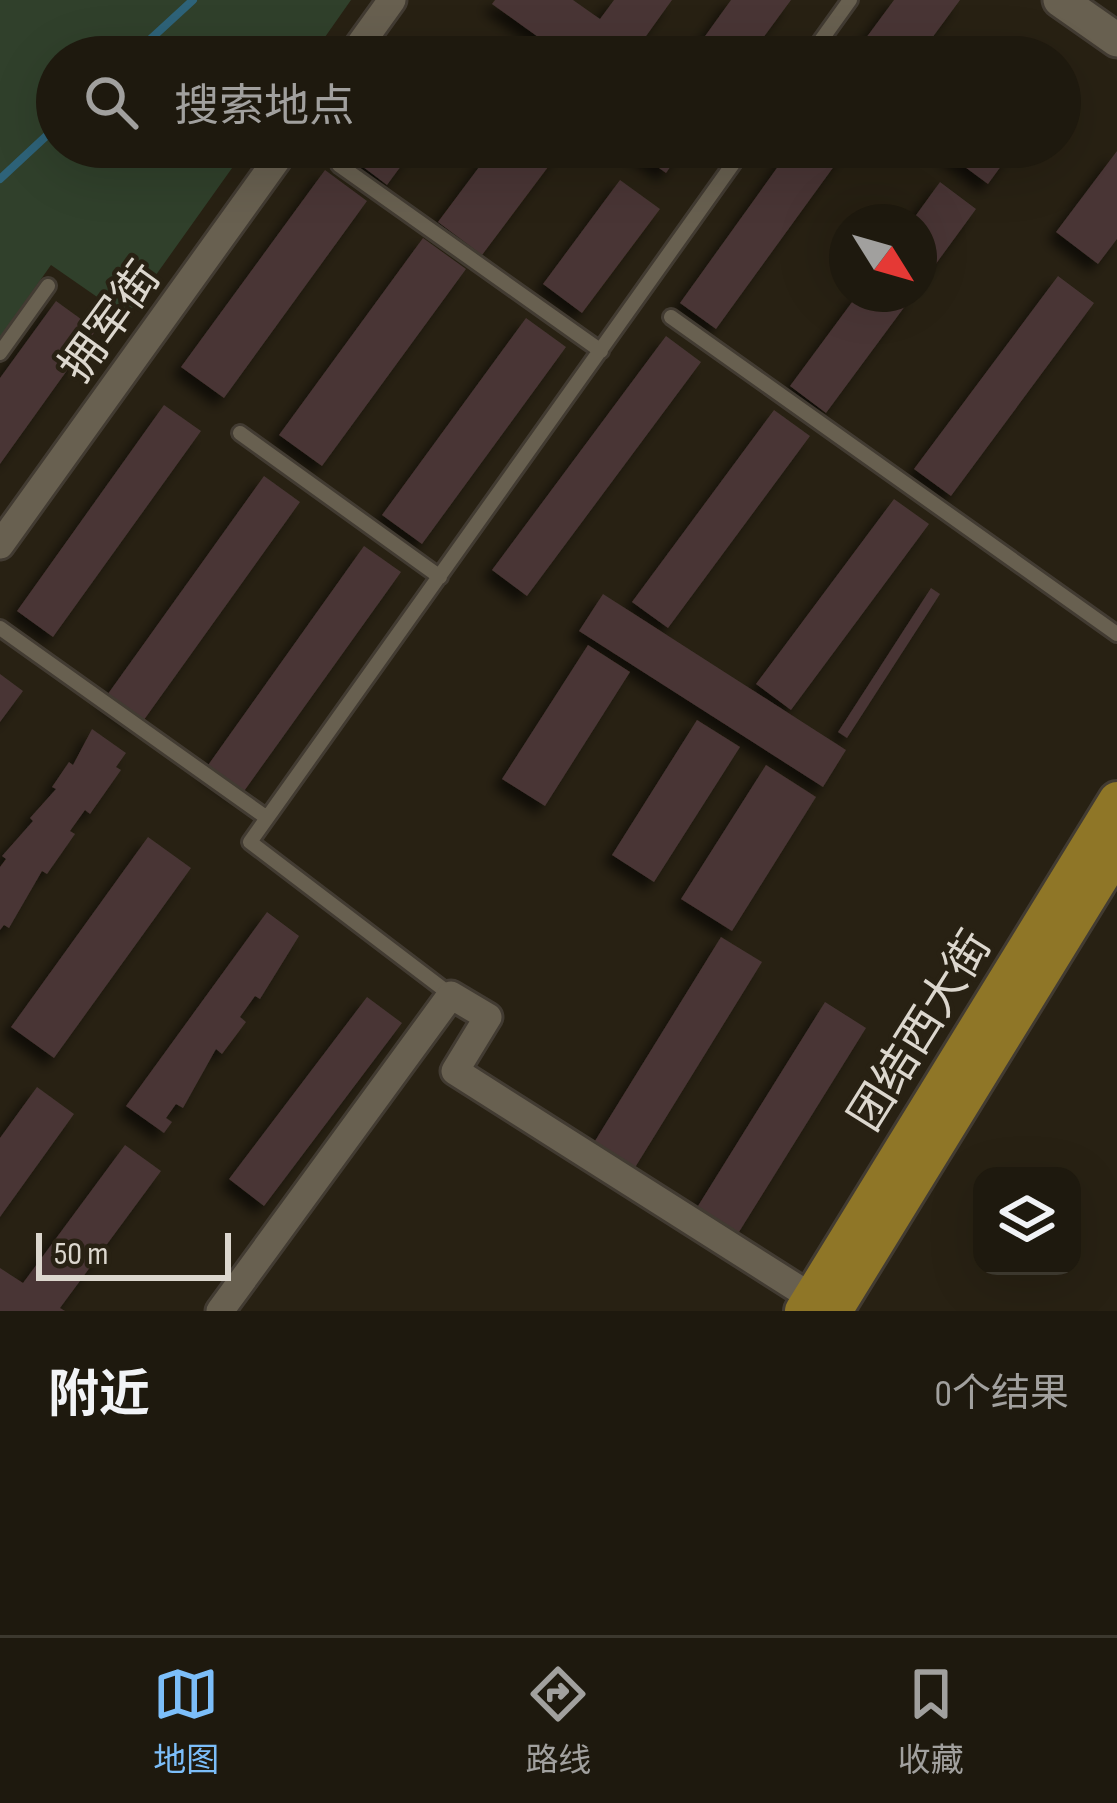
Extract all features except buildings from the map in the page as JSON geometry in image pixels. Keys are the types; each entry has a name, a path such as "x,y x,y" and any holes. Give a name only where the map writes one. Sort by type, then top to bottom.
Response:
{"main road":[{"name":"团结西大街","path":"816,1306 1117,800"},
{"name":"团结西大街","path":"816,1306 1117,851"}],"street":[{"path":"366,36 392,0"},
{"path":"1060,0 1117,40"},
{"name":"拥军街","path":"0,544 271,168"},
{"path":"220,1311 452,994 488,1017 455,1071 816,1306"}],"lane":[{"path":"824,36 850,0"},
{"path":"343,168 601,351"},
{"path":"452,994 250,842 730,168"},
{"path":"0,353 48,286"},
{"path":"671,317 1117,634"},
{"path":"240,433 440,577"},
{"path":"0,628 267,818"}],"green space":[{"path":"0,0 351,0 326,36 36,36 36,168 232,168 126,317 51,265 0,337"}],"waterway":[{"path":"154,36 193,0"},
{"path":"0,179 36,146"}]}
